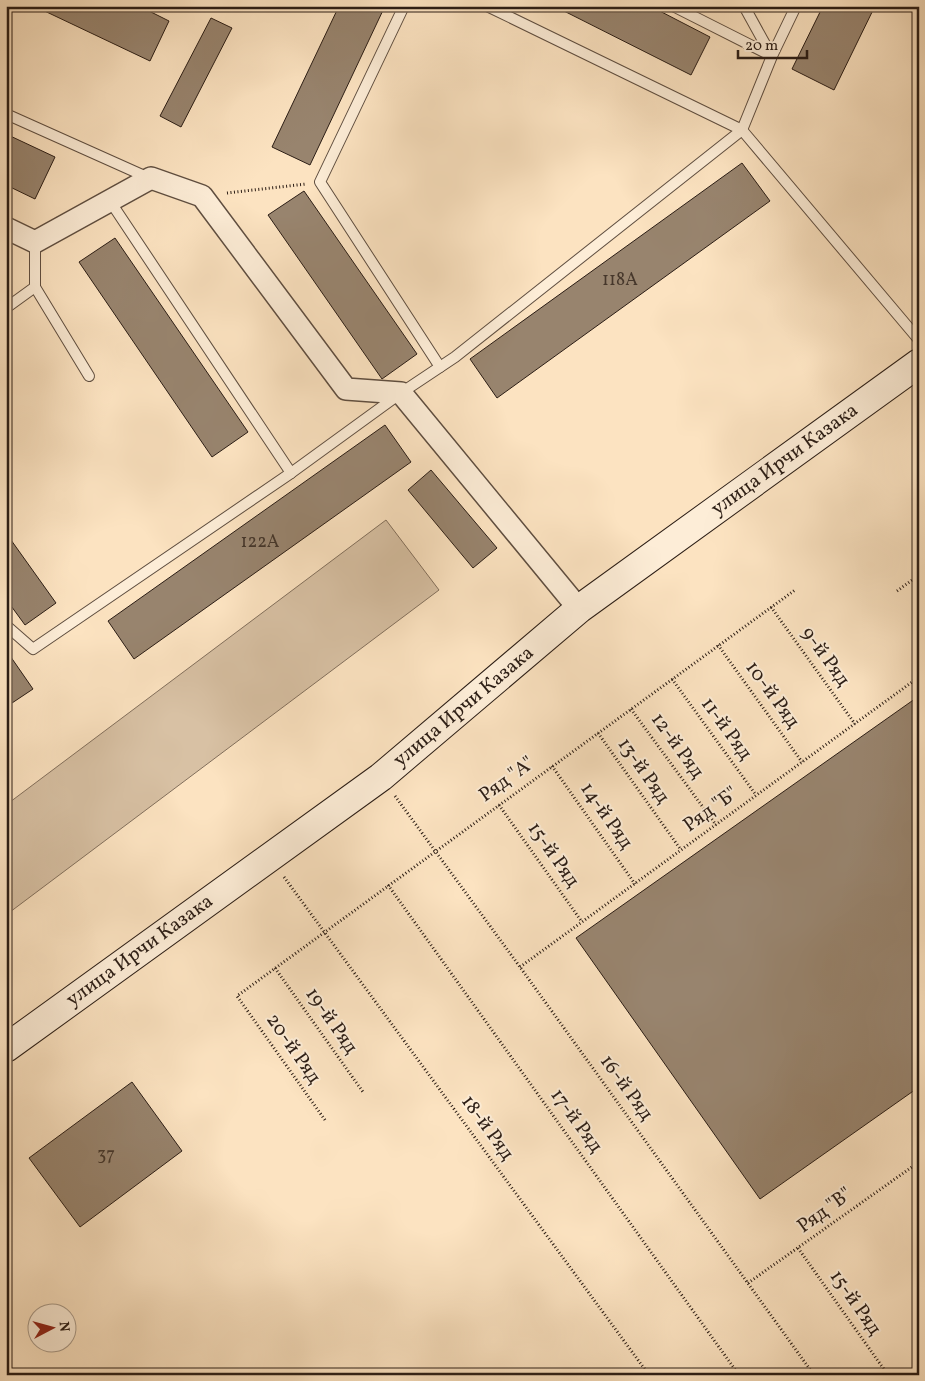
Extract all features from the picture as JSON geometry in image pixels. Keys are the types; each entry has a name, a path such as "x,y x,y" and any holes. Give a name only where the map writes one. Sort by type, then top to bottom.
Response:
{"main road":[{"name":"улица Ирчи Казака","path":"6,1048 381,777 579,609 919,363"}],"street":[{"path":"6,228 35,242 151,178 202,196 346,389 401,393 579,609"}],"lane":[{"path":"404,6 320,182 440,367"},
{"path":"488,6 742,130 919,340"},
{"path":"674,6 772,56"},
{"path":"744,6 772,56"},
{"path":"6,630 9,628 33,649 290,473 401,393 455,357 742,130 772,56 796,6"},
{"path":"6,114 151,178"},
{"path":"110,201 290,473"},
{"path":"35,242 35,287 89,376"},
{"path":"6,308 35,287"}],"path":[{"path":"202,196 320,182"},
{"path":"897,591 919,575"},
{"name":"Ряд \"А\"","path":"237,996 795,590"},
{"name":"9-й Ряд","path":"771,607 855,724"},
{"name":"10-й Ряд","path":"718,646 802,762"},
{"name":"Ряд \"Б\"","path":"520,967 919,678"},
{"name":"11-й Ряд","path":"672,679 756,796"},
{"name":"12-й Ряд","path":"631,709 716,825"},
{"name":"13-й Ряд","path":"598,733 681,850"},
{"name":"14-й Ряд","path":"552,766 635,884"},
{"name":"15-й Ряд","path":"499,805 582,922"},
{"name":"16-й Ряд","path":"412,819 814,1375"},
{"name":"17-й Ряд","path":"388,885 739,1375"},
{"name":"18-й Ряд","path":"300,899 649,1375"},
{"name":"19-й Ряд","path":"275,968 362,1092"},
{"name":"20-й Ряд","path":"237,996 325,1120"},
{"name":"Ряд \"В\"","path":"748,1283 919,1162"},
{"name":"15-й Ряд","path":"798,1248 888,1375"}],"shaded area":[{"path":"386,520 439,590 6,915 6,805"}],"building":[{"path":"34,6 139,6 169,21 150,61"},
{"path":"339,6 385,6 310,165 272,147"},
{"path":"554,6 650,6 710,37 691,75"},
{"path":"823,6 875,6 834,90 792,69"},
{"path":"211,18 232,28 181,127 160,116"},
{"path":"6,134 55,157 35,199 6,185"},
{"path":"742,163 770,201 497,398 470,359"},
{"path":"304,191 417,354 382,379 268,215"},
{"path":"115,238 248,432 212,457 79,262"},
{"path":"385,425 411,462 134,659 108,621"},
{"path":"431,470 497,548 473,568 408,490"},
{"path":"6,533 56,603 25,625 6,599"},
{"path":"6,650 33,689 6,707"},
{"path":"919,696 919,1087 760,1199 576,938"},
{"path":"132,1082 182,1151 80,1227 29,1158"}]}
